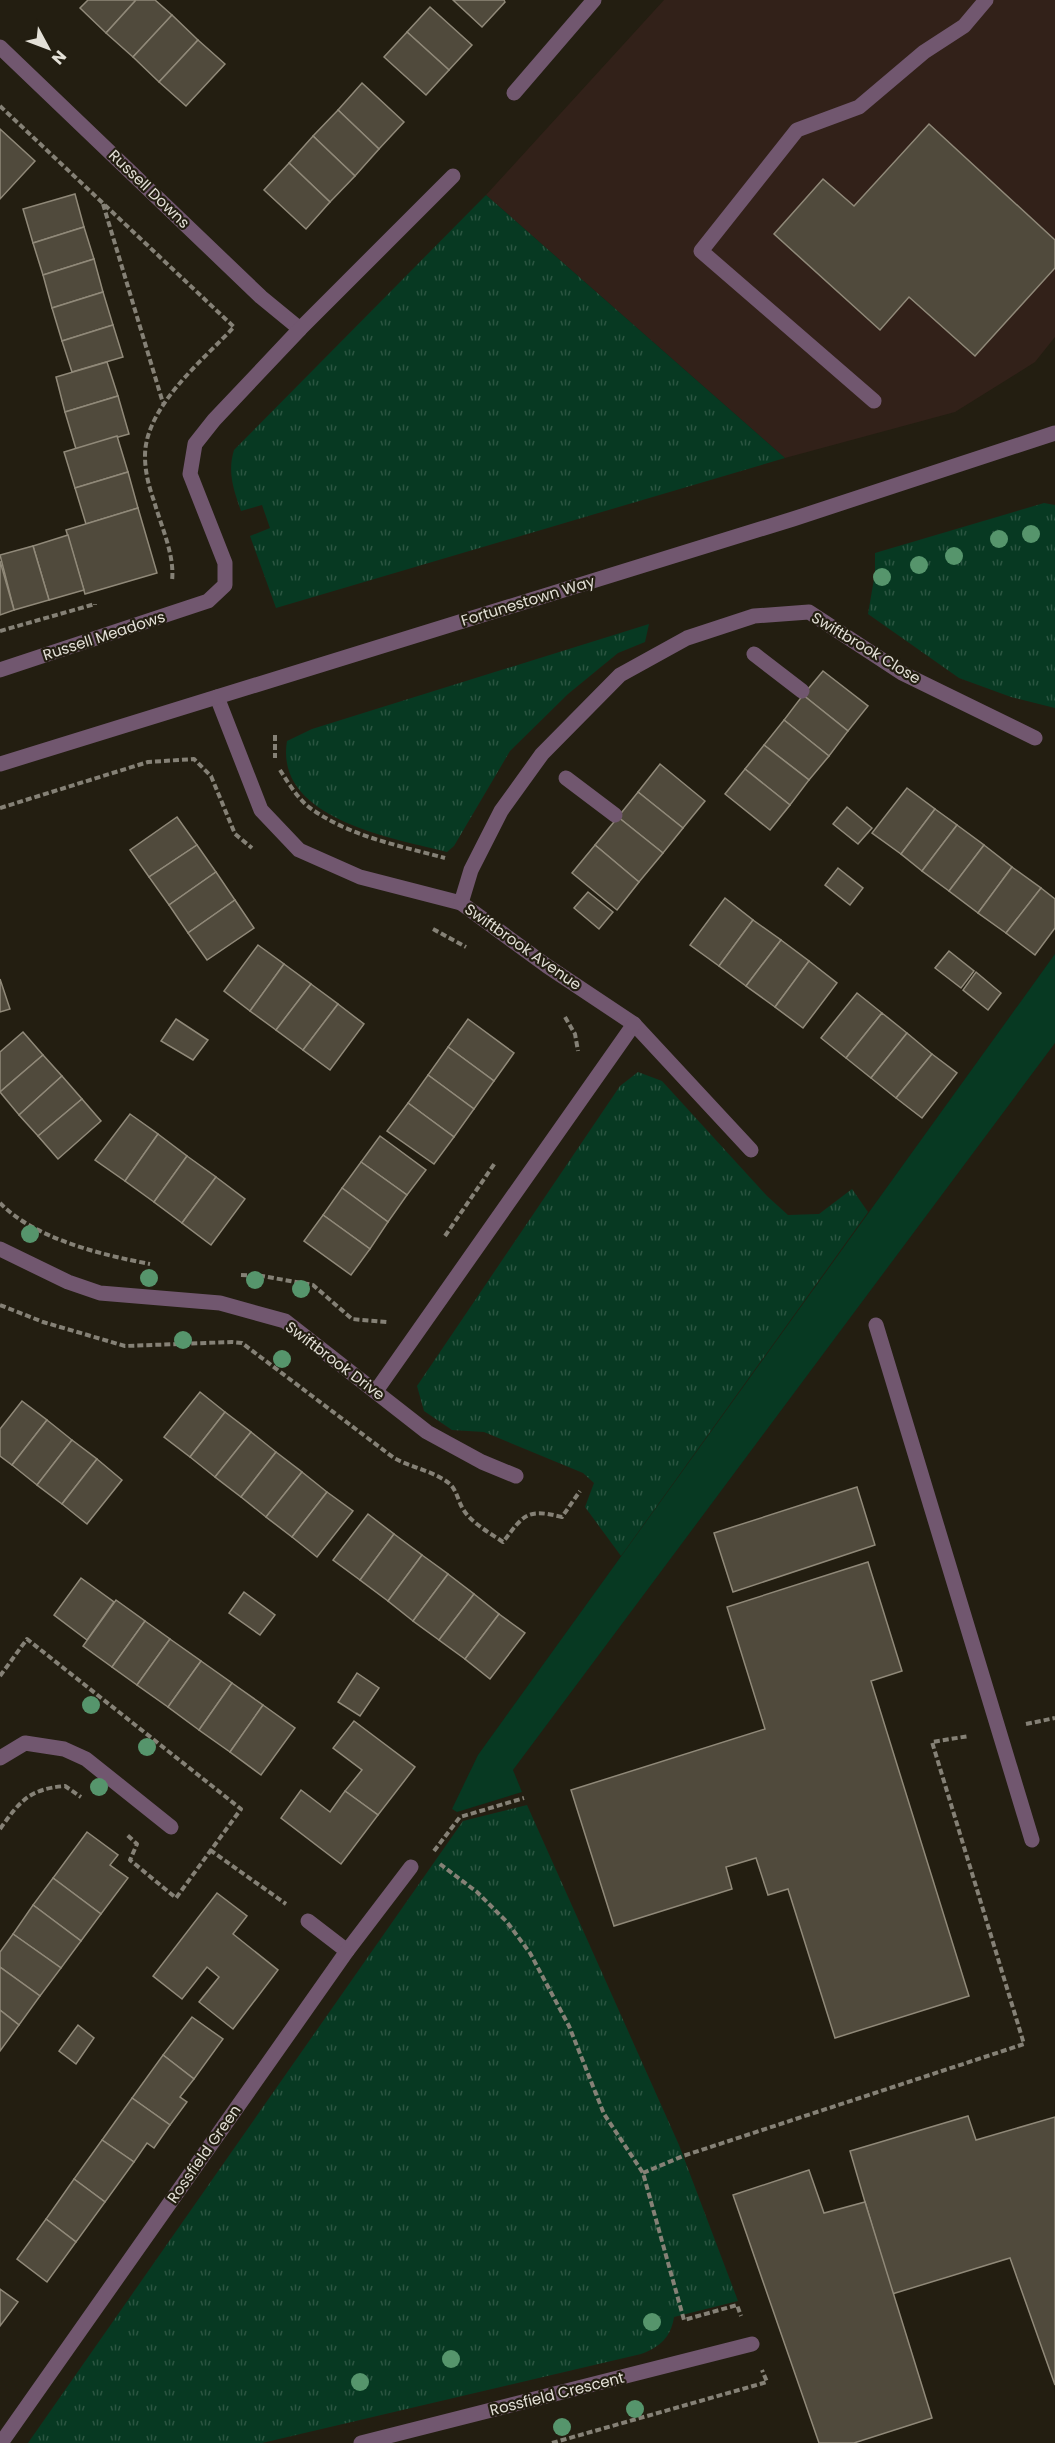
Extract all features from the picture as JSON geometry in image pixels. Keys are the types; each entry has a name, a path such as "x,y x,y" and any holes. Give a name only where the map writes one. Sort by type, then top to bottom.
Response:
{"street":[{"path":"514,93 594,0"},
{"path":"873,400 701,251 798,130 859,106 924,52 964,26 986,0"},
{"name":"Russell Downs","path":"0,47 261,297 300,329"},
{"path":"300,329 453,176"},
{"name":"Russell Meadows","path":"0,670 208,601 225,585 225,563 190,474 195,444 214,420 300,329"},
{"name":"Fortunestown Way","path":"0,764 781,522 1055,433"},
{"name":"Swiftbrook Close","path":"460,903 471,870 501,811 542,754 620,675 687,639 754,616 809,612 902,673 1035,738"},
{"path":"754,654 802,691"},
{"name":"Swiftbrook Avenue","path":"217,698 261,810 299,850 360,877 460,903 547,966 634,1024 752,1149"},
{"path":"566,778 615,815"},
{"path":"376,1391 634,1024"},
{"name":"Swiftbrook Drive","path":"0,1249 68,1282 100,1293 142,1299 220,1304 285,1321 427,1432 482,1462 516,1476"},
{"path":"876,1325 1032,1840"},
{"path":"0,1758 25,1743 64,1749 86,1759 171,1827"},
{"name":"Rossfield Green","path":"1,2443 347,1951 411,1867"},
{"path":"308,1921 347,1951"},
{"name":"Rossfield Crescent","path":"362,2443 752,2344"}],"path":[{"path":"0,106 234,327 163,403 151,426 144,455 148,481 171,557 173,580 165,586"},
{"path":"102,203 163,403"},
{"path":"0,631 94,604 99,610"},
{"path":"275,735 276,763 291,787 311,810 356,833 445,858"},
{"path":"0,808 148,762 194,759 211,776 235,834 257,852"},
{"path":"430,927 476,953"},
{"path":"556,1010 566,1017 575,1034 578,1053"},
{"path":"439,1244 500,1157"},
{"path":"0,1203 39,1231 108,1256 156,1266"},
{"path":"238,1275 262,1276 313,1285 352,1319 387,1323 393,1313"},
{"path":"0,1305 43,1322 125,1346 242,1343 394,1458 451,1485 462,1509 503,1542 522,1519 530,1514 541,1512 562,1517 580,1491"},
{"path":"643,2173 683,2156 1024,2044 932,1742 1055,1718"},
{"path":"430,1856 460,1817 524,1798"},
{"path":"210,1850 289,1906"},
{"path":"439,1863 477,1892 500,1914 530,1953 569,2026 604,2114 643,2173 684,2320 737,2305 766,2382 552,2443"},
{"path":"286,1911 293,1900"}],"shaded area":[{"path":"664,0 1055,0 1055,337 1035,362 955,412 785,458 486,195"}],"green space":[{"path":"486,195 785,458 276,608 250,536 270,528 262,505 241,511 231,474 234,450"},
{"path":"1044,503 1055,505 1055,708 1011,697 959,678 868,614 875,573 875,553"},
{"path":"649,624 645,642 618,653 568,694 510,751 454,846 447,852 397,840 342,820 318,807 299,789 288,768 287,741 312,729"},
{"path":"1055,954 1055,1043 513,1770 522,1792 457,1812 452,1809 478,1755"},
{"path":"638,1072 662,1081 767,1196 788,1215 819,1214 852,1189 868,1212 621,1556 585,1507 594,1483 583,1473 484,1432 452,1430 424,1411 417,1386 620,1086"},
{"path":"527,1805 679,2145 738,2301 674,2317 664,2340 641,2354 262,2443 28,2443 463,1821"}],"building":[{"path":"88,0 136,0 106,33 80,8"},
{"path":"136,0 155,0 172,15 133,57 106,33"},
{"path":"453,0 504,0 505,2 482,27"},
{"path":"430,7 472,45 449,70 407,32"},
{"path":"172,15 198,40 159,82 133,57"},
{"path":"407,32 449,70 426,95 384,57"},
{"path":"198,40 225,64 186,106 159,82"},
{"path":"362,83 404,122 379,149 338,110"},
{"path":"338,110 379,149 355,176 313,136"},
{"path":"929,124 1055,240 1055,268 975,356 909,297 880,330 774,234 823,179 854,206"},
{"path":"0,129 35,161 0,199"},
{"path":"313,136 355,176 330,202 289,163"},
{"path":"289,163 330,202 306,229 264,190"},
{"path":"75,194 84,227 33,243 23,209"},
{"path":"84,227 94,259 43,275 33,243"},
{"path":"94,259 103,292 52,308 43,275"},
{"path":"103,292 113,325 62,341 52,308"},
{"path":"113,325 123,357 72,372 62,341"},
{"path":"107,362 118,396 65,412 56,377"},
{"path":"118,396 129,434 76,449 65,412"},
{"path":"117,436 128,472 75,488 64,452"},
{"path":"128,472 138,508 86,524 75,488"},
{"path":"138,508 157,573 85,594 66,530"},
{"path":"68,535 84,590 49,600 33,546"},
{"path":"33,546 49,600 14,610 0,555"},
{"path":"0,561 14,610 0,615"},
{"path":"823,671 868,706 848,731 803,695"},
{"path":"803,695 848,731 829,756 784,720"},
{"path":"784,720 829,756 809,780 764,745"},
{"path":"764,745 809,780 790,805 745,769"},
{"path":"660,764 705,801 683,828 638,792"},
{"path":"745,769 790,805 770,830 725,794"},
{"path":"907,788 935,809 901,854 872,833"},
{"path":"638,792 683,828 663,853 618,817"},
{"path":"847,807 872,828 858,844 833,824"},
{"path":"935,809 957,825 922,871 901,854"},
{"path":"177,817 197,845 149,877 130,850"},
{"path":"618,817 663,853 639,882 595,845"},
{"path":"957,825 984,845 949,891 922,871"},
{"path":"197,845 216,872 169,905 149,877"},
{"path":"595,845 639,882 617,910 572,873"},
{"path":"984,845 1012,867 978,913 949,891"},
{"path":"1012,867 1041,888 1006,933 978,913"},
{"path":"838,868 863,888 850,905 825,885"},
{"path":"216,872 235,900 188,933 169,905"},
{"path":"1041,888 1055,899 1055,928 1035,955 1006,933"},
{"path":"588,892 613,912 599,929 574,908"},
{"path":"725,898 753,920 719,966 690,945"},
{"path":"235,900 254,928 207,960 188,933"},
{"path":"753,920 781,940 746,986 719,966"},
{"path":"781,940 809,961 775,1007 746,986"},
{"path":"258,945 284,964 250,1011 224,991"},
{"path":"949,951 974,971 961,988 935,968"},
{"path":"809,961 837,983 803,1028 775,1007"},
{"path":"284,964 311,984 276,1030 250,1011"},
{"path":"976,972 1001,993 988,1010 963,990"},
{"path":"0,979 10,1009 0,1012"},
{"path":"311,984 338,1004 303,1050 276,1030"},
{"path":"857,993 882,1013 846,1058 821,1038"},
{"path":"338,1004 364,1024 330,1070 303,1050"},
{"path":"882,1013 907,1033 871,1078 846,1058"},
{"path":"176,1019 208,1040 193,1060 161,1041"},
{"path":"468,1019 514,1053 494,1081 448,1047"},
{"path":"23,1032 43,1055 0,1092 0,1052"},
{"path":"907,1033 932,1054 896,1098 871,1078"},
{"path":"448,1047 494,1081 474,1109 428,1075"},
{"path":"932,1054 957,1073 922,1118 896,1098"},
{"path":"43,1055 62,1076 19,1115 0,1092"},
{"path":"428,1075 474,1109 454,1137 408,1103"},
{"path":"62,1076 82,1099 38,1136 19,1115"},
{"path":"82,1099 101,1121 58,1159 38,1136"},
{"path":"408,1103 454,1137 434,1164 387,1131"},
{"path":"130,1114 158,1134 125,1181 95,1160"},
{"path":"158,1134 187,1156 154,1202 125,1181"},
{"path":"380,1136 426,1170 407,1195 361,1162"},
{"path":"187,1156 216,1177 182,1223 154,1202"},
{"path":"361,1162 407,1195 388,1222 342,1188"},
{"path":"216,1177 245,1199 211,1245 182,1223"},
{"path":"342,1188 388,1222 370,1249 323,1215"},
{"path":"323,1215 370,1249 351,1275 304,1241"},
{"path":"200,1392 225,1412 190,1457 164,1437"},
{"path":"22,1401 47,1420 12,1465 0,1456 0,1429"},
{"path":"225,1412 251,1432 215,1477 190,1457"},
{"path":"47,1420 72,1440 37,1485 12,1465"},
{"path":"251,1432 276,1452 241,1497 215,1477"},
{"path":"72,1440 97,1459 62,1504 37,1485"},
{"path":"276,1452 302,1472 266,1517 241,1497"},
{"path":"97,1459 122,1480 87,1524 62,1504"},
{"path":"302,1472 327,1492 292,1537 266,1517"},
{"path":"857,1487 875,1545 733,1592 714,1533"},
{"path":"327,1492 353,1511 317,1557 292,1537"},
{"path":"368,1514 394,1534 360,1580 333,1560"},
{"path":"394,1534 422,1555 388,1601 360,1580"},
{"path":"422,1555 448,1574 413,1621 388,1601"},
{"path":"868,1562 902,1671 871,1681 969,1996 835,2038 788,1889 768,1895 756,1858 726,1867 732,1889 614,1926 571,1790 765,1729 727,1607"},
{"path":"448,1574 474,1594 439,1640 413,1621"},
{"path":"81,1578 114,1602 87,1640 54,1615"},
{"path":"244,1592 275,1615 260,1635 229,1613"},
{"path":"474,1594 499,1614 465,1659 439,1640"},
{"path":"116,1600 145,1621 112,1667 83,1646"},
{"path":"499,1614 525,1633 490,1679 465,1659"},
{"path":"145,1621 170,1639 137,1685 112,1667"},
{"path":"170,1639 201,1661 168,1707 137,1685"},
{"path":"201,1661 232,1683 199,1730 168,1707"},
{"path":"357,1673 379,1688 360,1716 338,1702"},
{"path":"232,1683 263,1705 230,1752 199,1730"},
{"path":"263,1705 295,1728 261,1775 230,1752"},
{"path":"354,1721 415,1767 378,1815 345,1791 362,1770 333,1748"},
{"path":"301,1790 330,1812 345,1791 378,1815 341,1864 281,1818"},
{"path":"87,1832 118,1855 110,1865 128,1878 101,1914 53,1878"},
{"path":"53,1878 101,1914 81,1941 33,1905"},
{"path":"217,1893 247,1916 233,1934 278,1970 233,2029 199,2002 219,1977 207,1967 182,1999 153,1976"},
{"path":"33,1905 81,1941 61,1968 13,1934"},
{"path":"13,1934 61,1968 40,1996 0,1967 0,1952"},
{"path":"0,1967 40,1996 19,2025 0,2010"},
{"path":"0,2010 19,2025 0,2051"},
{"path":"192,2017 223,2039 194,2079 163,2055"},
{"path":"78,2025 94,2038 76,2064 59,2051"},
{"path":"163,2055 194,2079 180,2097 187,2102 170,2125 132,2098"},
{"path":"132,2098 170,2125 154,2148 147,2143 134,2162 102,2140"},
{"path":"968,2116 976,2140 1055,2117 1055,2385 1010,2258 892,2294 850,2151"},
{"path":"102,2140 134,2162 105,2202 74,2179"},
{"path":"809,2170 824,2213 865,2202 932,2418 854,2443 819,2443 733,2195"},
{"path":"74,2179 105,2202 76,2242 46,2219"},
{"path":"46,2219 76,2242 47,2282 17,2259"},
{"path":"0,2289 18,2302 0,2326"}]}
